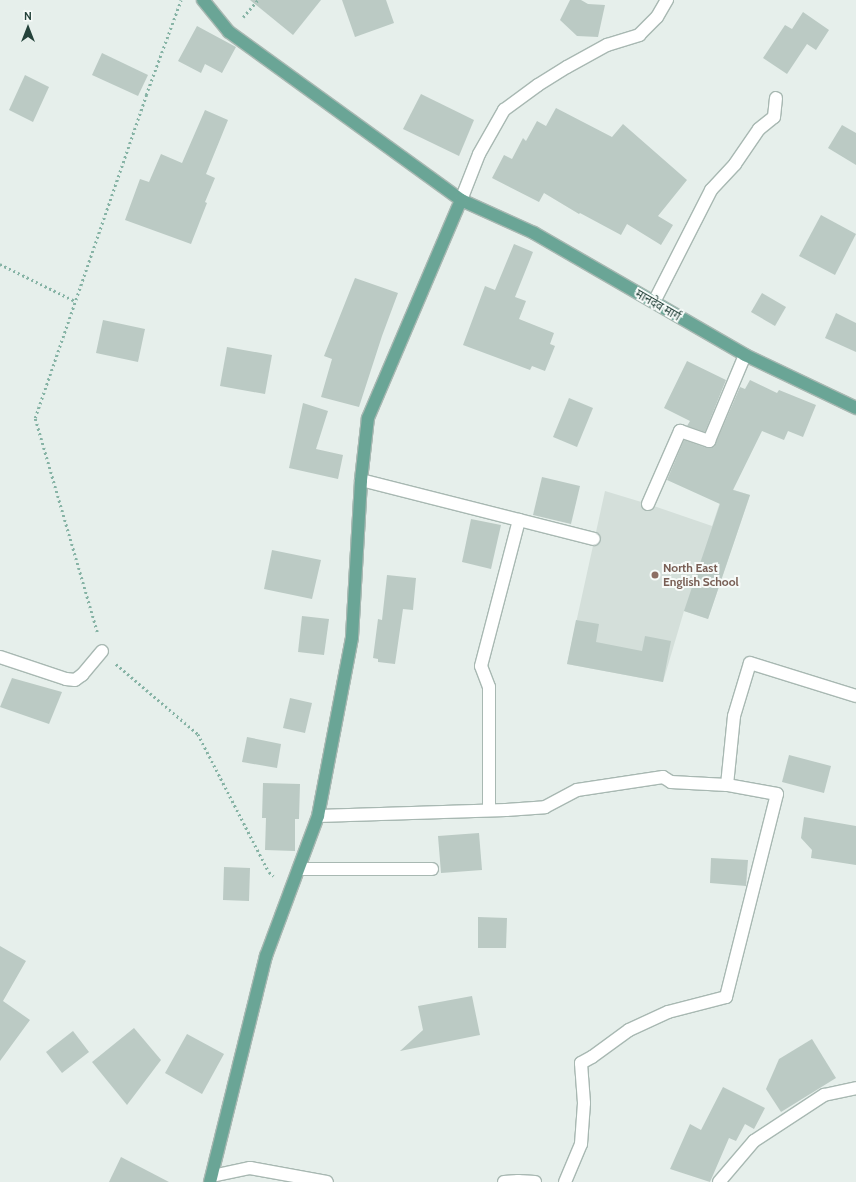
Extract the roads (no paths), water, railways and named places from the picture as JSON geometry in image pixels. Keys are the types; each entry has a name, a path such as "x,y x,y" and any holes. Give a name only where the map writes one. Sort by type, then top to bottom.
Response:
{"main road":[{"name":"मानदेव मार्ग","path":"203,0 229,32 460,200 534,233 745,355 856,408"},
{"path":"211,1179 266,956 318,816 352,637 361,480 368,418 460,200"}],"street":[{"path":"460,200 479,154 504,110 538,85 567,67 607,45 639,35 657,17 667,0"},
{"path":"654,302 711,190 735,164 759,129 774,116 776,98"},
{"path":"648,504 680,431 709,441 745,355"},
{"path":"361,480 594,539"},
{"path":"489,810 489,687 481,666 519,520"},
{"path":"0,657 66,679 75,680 82,675 102,651"},
{"path":"727,785 734,716 750,663 856,696"},
{"path":"318,816 489,810 545,806 577,790 663,777 671,782 727,785 777,794 726,998 668,1012 629,1030 592,1057 581,1063 584,1103 581,1144 565,1182"},
{"path":"299,869 432,869"},
{"path":"719,1182 754,1141 824,1095 856,1088"},
{"path":"211,1179 250,1168 327,1182"},
{"path":"504,1182 534,1182"}],"place":[{"name":"North East English School","path":"655,575"}]}
